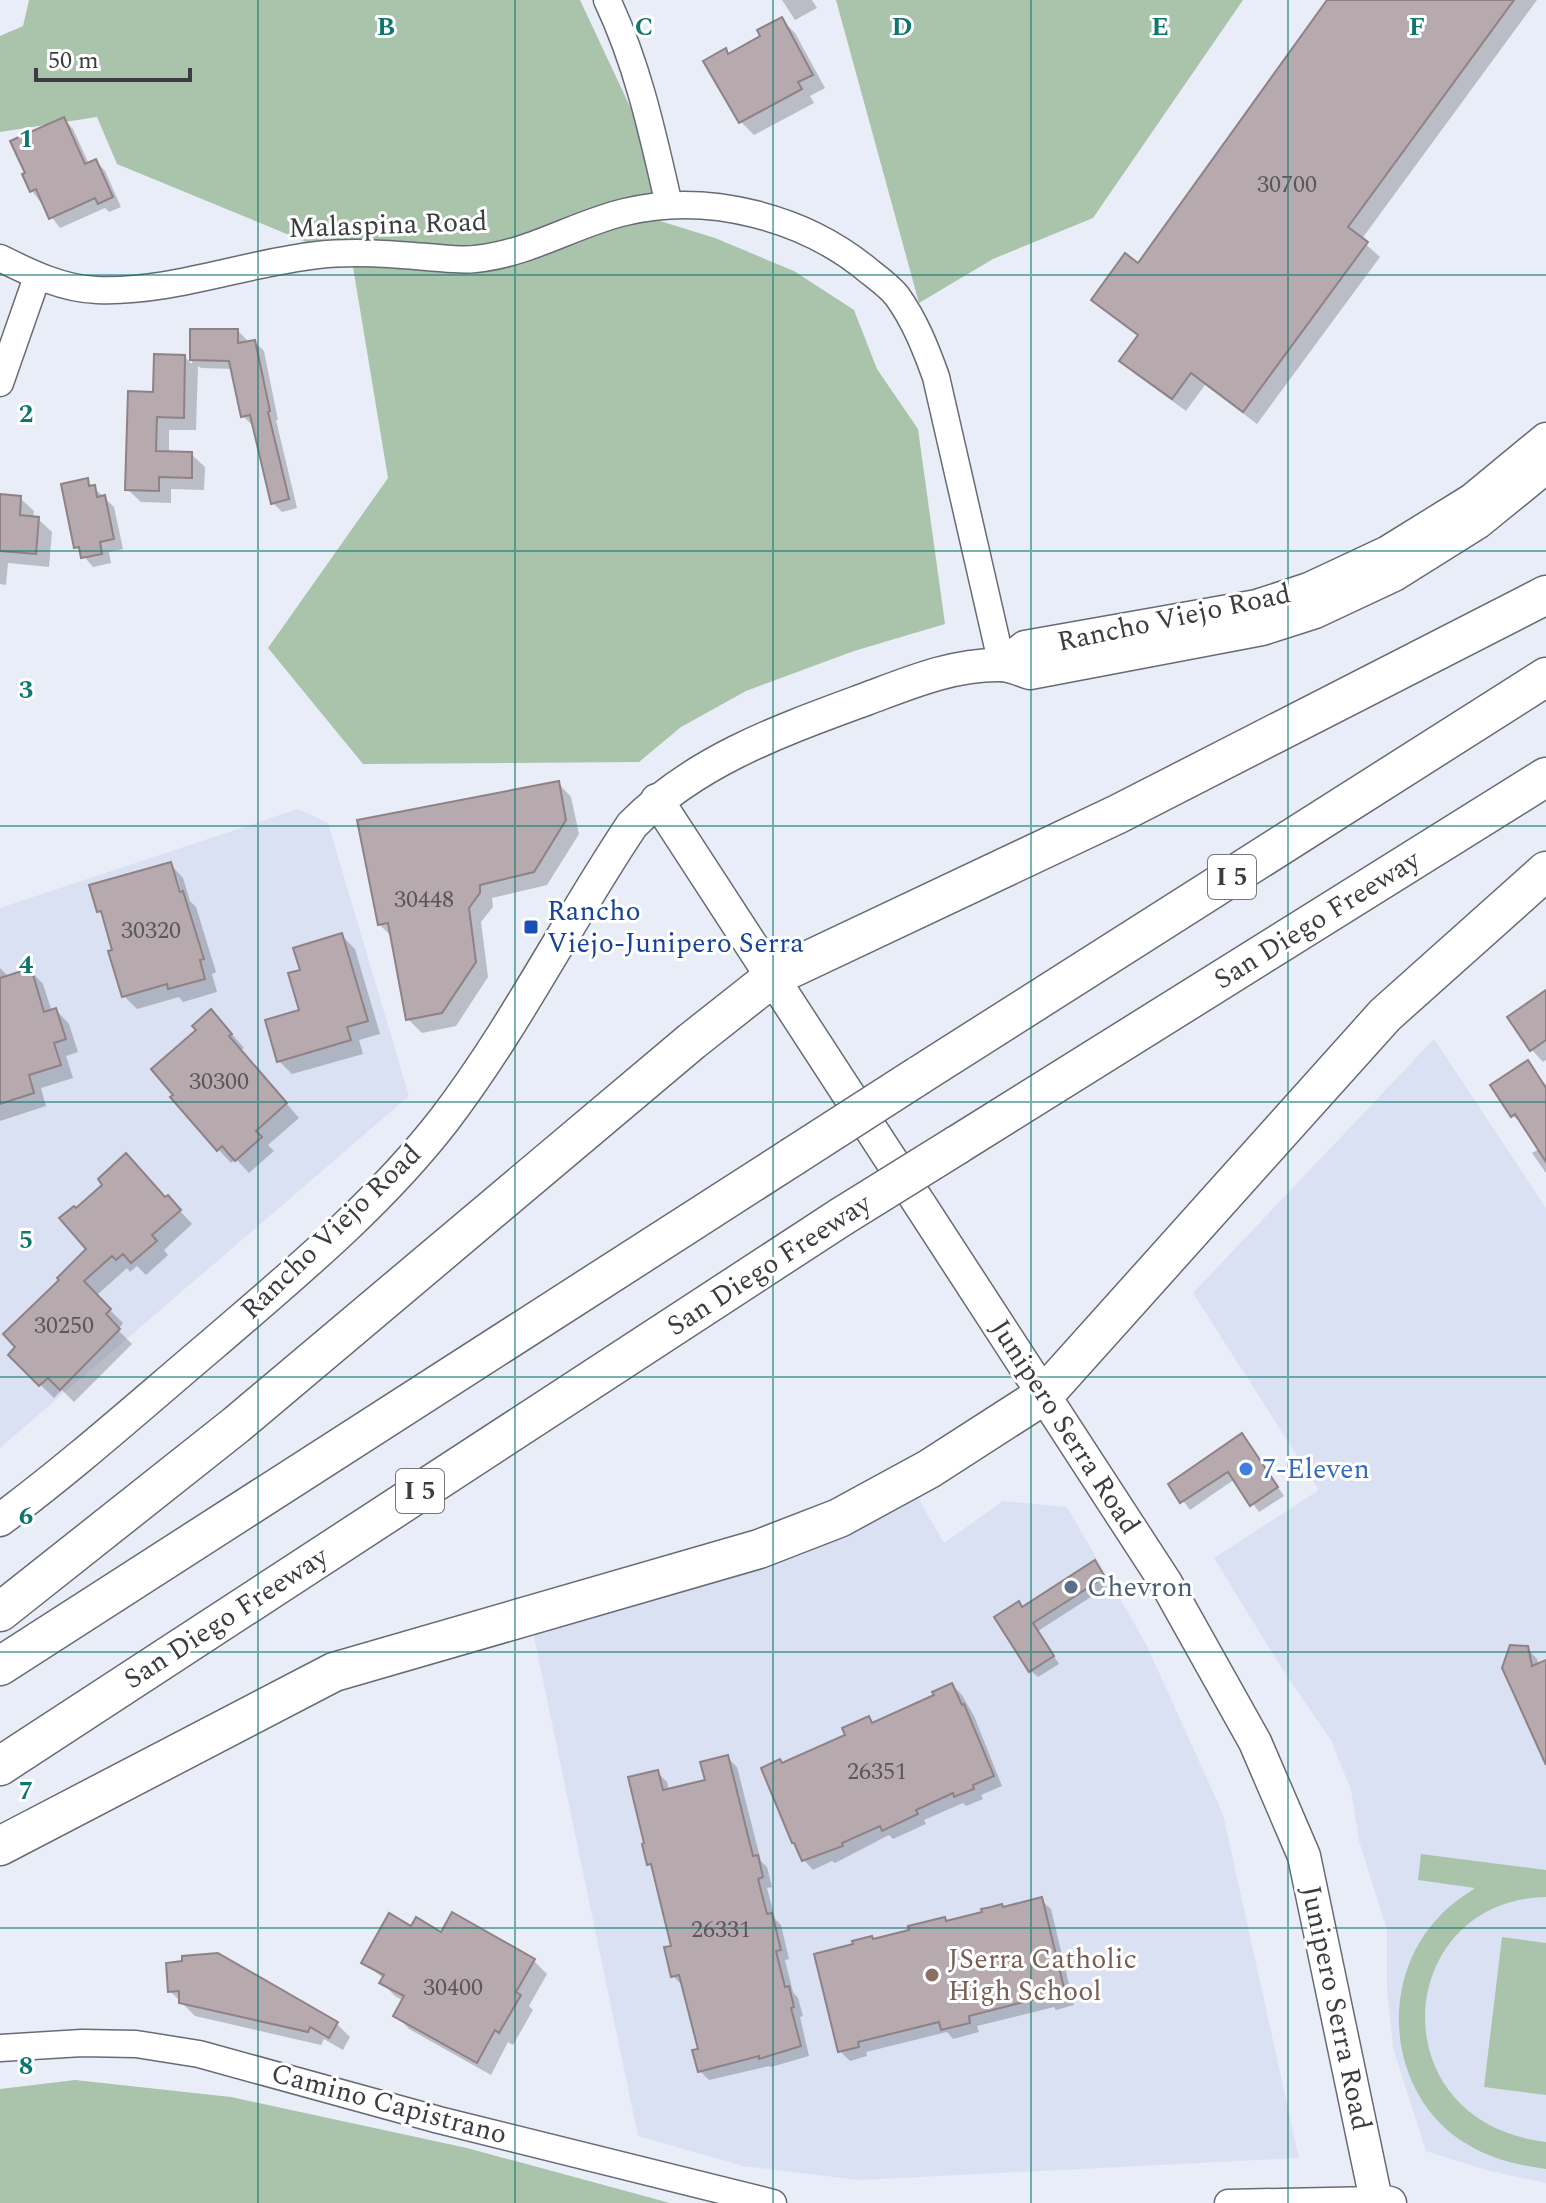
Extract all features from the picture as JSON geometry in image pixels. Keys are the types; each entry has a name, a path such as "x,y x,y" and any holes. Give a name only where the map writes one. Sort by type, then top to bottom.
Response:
{"highway":[{"path":"0,1612 236,1425 692,1041 773,977 1118,814 1546,595"},
{"name":"I 5","path":"0,1666 1546,677"},
{"name":"San Diego Freeway","path":"0,1766 841,1217 1546,777"},
{"path":"0,1846 334,1672 759,1549 839,1518 929,1469 1044,1395 1385,1015 1546,871"}],"main road":[{"name":"Rancho Viejo Road","path":"1002,665 1025,647 1243,609 1309,589 1388,552 1472,500 1546,439"},
{"name":"Rancho Viejo Road","path":"0,1520 47,1485 289,1278 361,1212 443,1121 496,1045 632,825 657,800 686,780 747,745 934,673 1002,665 1030,673 1248,632 1315,612 1394,575 1477,523 1546,467"},
{"name":"Junipero Serra Road","path":"657,800 1166,1583 1255,1742 1304,1856 1383,2201"}],"street":[{"path":"607,0 625,38 653,134 669,205"},
{"name":"Malaspina Road","path":"0,258 37,277 95,290 160,286 253,264 320,254 376,253 474,260 531,248 625,212 669,205 716,206 750,212 830,243 896,293 920,334 936,377 1002,665"},
{"path":"0,383 37,277"},
{"name":"Camino Capistrano","path":"0,2048 82,2043 136,2044 199,2054 439,2120 773,2203"},
{"path":"1228,2203 1383,2201"}],"shaded area":[{"path":"298,809 328,823 409,1096 0,1448 0,908"},
{"path":"1434,1039 1546,1208 1546,2183 1486,2170 1426,2151 1393,2048 1387,1989 1387,1930 1359,1841 1351,1790 1331,1740 1284,1672 1214,1558 1319,1490 1193,1293"},
{"name":"JSerra Catholic High School","path":"916,1494 944,1543 1003,1501 1067,1507 1146,1644 1223,1814 1299,2158 859,2180 743,2166 638,2136 533,1632 802,1555"}],"green space":[{"path":"29,0 580,0 641,130 660,221 715,238 794,271 854,310 877,369 918,429 945,624 854,651 746,691 681,727 639,762 363,764 268,648 388,478 352,261 117,164 97,117 0,132 0,36 23,26"},
{"path":"836,0 1243,0 1093,218 993,259 919,303"},
{"path":"1421,1854 1546,1870 1546,1897 1496,1907 1458,1933 1435,1970 1425,2012 1431,2056 1453,2095 1491,2126 1546,2142 1546,2169 1504,2160 1465,2143 1440,2123 1420,2097 1407,2069 1400,2038 1399,2006 1405,1975 1418,1945 1437,1919 1475,1888 1418,1880"},
{"path":"1502,1937 1546,1943 1546,2095 1484,2087"},
{"path":"75,2080 231,2097 467,2148 670,2203 0,2203 0,2089"}],"building":[{"path":"1327,0 1514,0 1348,227 1368,242 1243,412 1191,373 1172,399 1119,361 1138,335 1091,300 1125,253 1138,263"},
{"path":"782,17 813,75 798,82 802,89 739,123 703,61 726,48 728,54 760,36 757,30"},
{"path":"64,117 85,164 96,159 113,197 98,204 95,198 49,219 36,189 30,192 10,141"},
{"path":"190,329 238,329 238,343 255,340 289,499 271,504 250,415 241,417 229,361 190,360"},
{"path":"154,354 185,355 184,418 157,417 156,451 192,452 192,478 159,477 159,491 125,490 128,391 153,392"},
{"path":"88,478 89,486 95,485 97,497 105,495 114,539 100,542 102,554 81,558 79,547 74,548 61,484"},
{"path":"0,494 21,496 20,515 39,517 36,554 0,551"},
{"path":"559,781 566,820 534,872 480,885 480,893 469,908 476,962 442,1013 406,1020 388,923 378,925 357,820"},
{"path":"171,862 204,959 200,960 205,979 168,989 167,984 122,997 108,951 112,950 101,911 97,912 89,885"},
{"path":"342,933 368,1021 347,1027 351,1040 277,1062 265,1020 299,1010 288,973 300,970 293,948"},
{"path":"31,968 44,1012 56,1008 66,1039 54,1043 61,1065 29,1075 34,1093 0,1104 0,978"},
{"path":"1546,990 1546,1040 1530,1051 1507,1017"},
{"path":"211,1009 232,1034 229,1036 287,1103 256,1131 262,1137 235,1161 222,1146 217,1151 170,1097 173,1095 151,1069 196,1030 192,1026"},
{"path":"1528,1060 1546,1088 1546,1162 1515,1114 1511,1117 1490,1085"},
{"path":"126,1153 165,1197 168,1195 181,1210 152,1235 157,1241 131,1263 123,1254 116,1260 112,1256 84,1281 111,1309 106,1314 120,1329 60,1390 48,1378 39,1386 8,1355 15,1347 3,1334 86,1249 59,1218 74,1206 76,1208 102,1185 98,1179"},
{"name":"7-Eleven","path":"1242,1433 1278,1487 1250,1506 1228,1472 1180,1503 1168,1484"},
{"path":"1095,1560 1105,1577 1033,1623 1054,1656 1029,1672 994,1617 1019,1601 1022,1607"},
{"path":"1510,1645 1528,1646 1532,1666 1546,1660 1546,1765 1502,1668"},
{"path":"952,1683 994,1776 973,1785 974,1789 954,1797 953,1793 916,1810 918,1814 882,1831 880,1826 842,1843 843,1846 802,1861 761,1768 780,1759 782,1763 845,1735 842,1728 869,1716 872,1723 934,1695 932,1692"},
{"path":"728,1755 753,1856 758,1855 763,1877 758,1879 767,1914 772,1913 781,1950 776,1951 785,1987 789,1986 801,2046 698,2072 692,2050 698,2049 679,1975 671,1977 664,1947 671,1946 651,1864 647,1865 628,1777 658,1770 663,1790 705,1780 700,1762"},
{"path":"1042,1897 1066,1996 1045,2001 1044,1997 969,2016 970,2023 941,2030 939,2022 858,2042 859,2047 838,2052 814,1954 853,1944 852,1941 909,1930 908,1926 945,1917 946,1921 982,1912 981,1909"},
{"path":"452,1912 535,1959 516,1992 521,1995 499,2033 495,2030 477,2063 393,2016 404,1996 379,1983 384,1975 361,1963 389,1913 411,1926 416,1917 441,1932"},
{"path":"218,1953 338,2022 329,2038 310,2027 308,2032 179,2003 179,1991 168,1992 166,1963 182,1961 182,1956"}],"place":[{"name":"Rancho Viejo-Junipero Serra","path":"531,927"},
{"name":"7-Eleven","path":"1246,1469"},
{"name":"Chevron","path":"1071,1587"},
{"name":"JSerra Catholic High School","path":"932,1975"}]}
